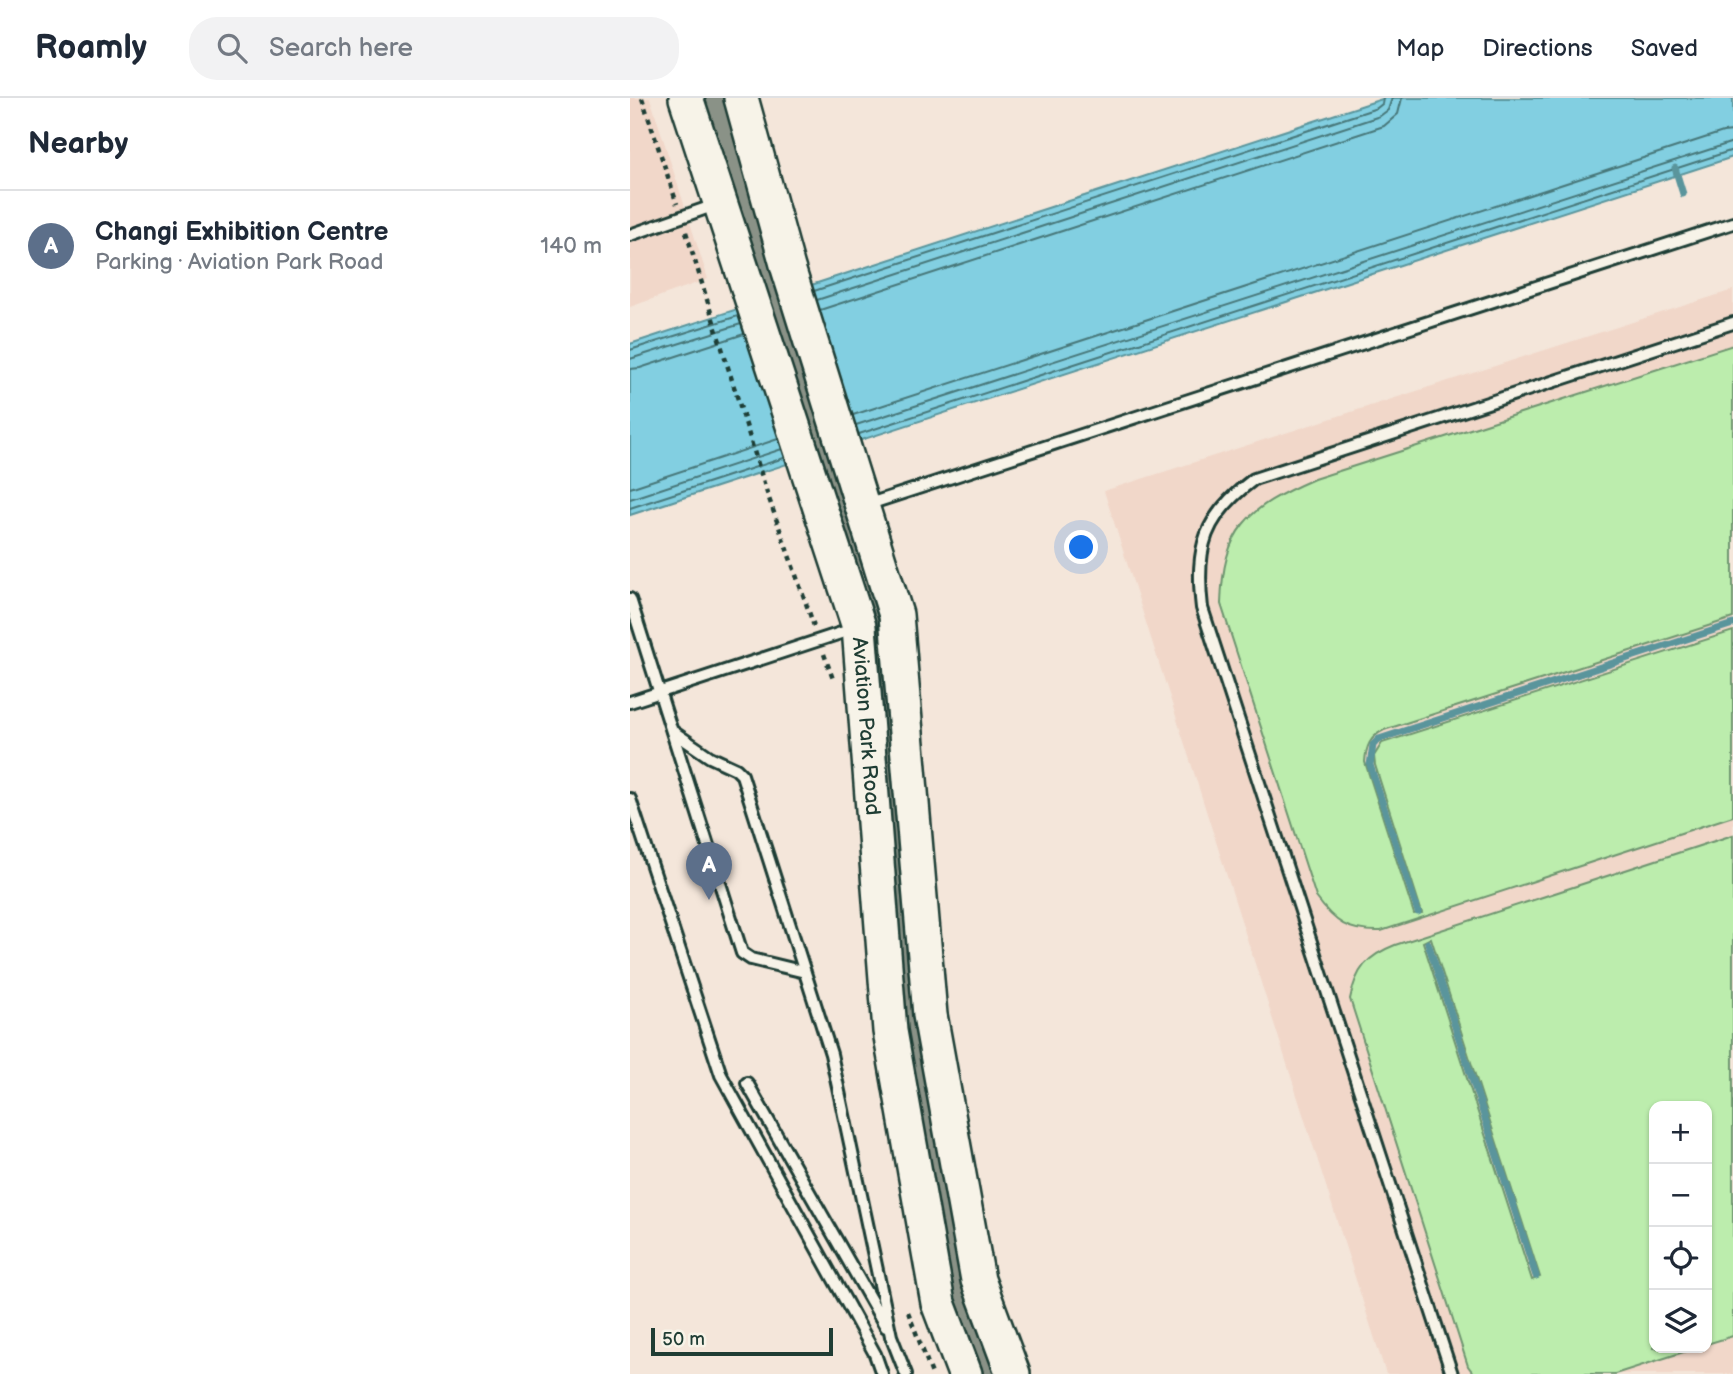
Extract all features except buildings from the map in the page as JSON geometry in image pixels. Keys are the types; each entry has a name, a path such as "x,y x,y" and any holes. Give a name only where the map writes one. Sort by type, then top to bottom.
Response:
{"main road":[{"name":"Aviation Park Road","path":"686,98 859,627 890,1031 937,1303 965,1374"},
{"name":"Aviation Park Road","path":"741,98 788,268 896,615 930,1014 978,1280 1013,1374"}],"lane":[{"path":"630,235 721,203"},
{"path":"863,506 1733,223"},
{"path":"1452,1374 1202,608 1199,576 1202,546 1213,520 1230,497 1254,479 1733,323"},
{"path":"630,599 742,953 751,959 805,972"},
{"path":"630,702 859,627"},
{"path":"672,732 742,775 831,1054 891,1336"},
{"path":"630,799 721,1076 869,1342 882,1374"},
{"path":"747,1083 891,1336 906,1374"}],"path":[{"path":"708,305 767,493"}],"shaded area":[{"path":"630,98 650,98 708,279 630,307"},
{"path":"1733,290 1733,1374 1386,1374 1104,491"}],"green space":[{"path":"1733,345 1733,618 1384,730 1370,743 1365,762 1414,914 1422,913 1375,765 1374,756 1382,743 1733,631 1733,816 1381,931 1360,930 1343,924 1316,897 1221,604 1227,557 1243,524 1271,500 1314,479"},
{"path":"1733,835 1733,1336 1712,1342 1712,1101 1649,1101 1649,1353 1680,1353 1615,1374 1474,1374 1468,1366 1350,999 1359,972 1377,954 1395,945","holes":["1431,938 1540,1277 1532,1280 1423,942"]}],"water":[{"path":"1385,98 1733,98 1733,157 630,515 630,344"}],"waterway":[{"path":"1675,168 1683,194"},
{"path":"1418,912 1370,765 1373,745 1379,739 1733,624"},
{"path":"1428,943 1536,1276"}],"taxiway":[{"path":"707,98 877,624 910,1025 958,1286 989,1374"}],"place":[{"name":"Changi Exhibition Centre","path":"709,900"}]}
